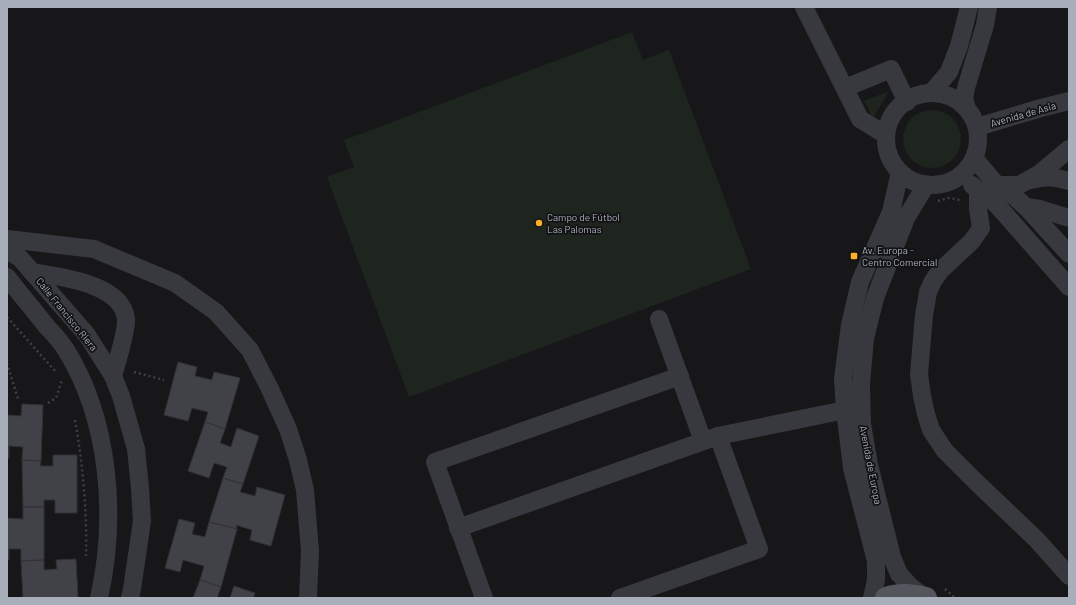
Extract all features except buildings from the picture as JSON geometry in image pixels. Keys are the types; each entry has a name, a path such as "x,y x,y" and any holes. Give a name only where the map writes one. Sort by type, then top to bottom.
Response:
{"main road":[{"path":"886,598 908,594 926,598"}],"street":[{"path":"804,7 860,119 886,135"},
{"path":"931,93 949,72 960,46 969,7"},
{"path":"967,109 964,98 966,88 985,25 988,7"},
{"path":"845,88 891,68 907,102"},
{"path":"931,93 944,94 957,100 967,109 973,117 978,143 974,158 968,168 960,176 950,182 938,185 926,185 912,181 900,172 892,161 887,149 886,135 891,119 900,106 915,97 931,93"},
{"name":"Avenida de Asia","path":"976,127 1069,101"},
{"path":"997,185 1019,185 1039,174 1069,149"},
{"path":"974,158 997,185 1015,197 1026,207 1069,254"},
{"name":"Avenida de Europa","path":"872,598 876,580 876,561 852,468 843,379 850,325 860,282 890,212 900,172"},
{"path":"960,176 997,205 1069,287"},
{"path":"1026,181 1041,177 1056,177 1069,181"},
{"name":"Avenida de Europa","path":"926,185 906,218 875,298 865,338 860,384 862,424 869,465 892,557 899,574 911,587 926,598"},
{"path":"978,190 978,209 981,228 972,241 940,271 928,292 924,315 919,374 925,408 931,430 945,451 974,481 1037,540 1069,576"},
{"path":"1026,207 1040,209 1069,218"},
{"path":"7,238 94,249 175,283 216,312 250,350 288,428 298,460 305,490 310,551 308,598"},
{"name":"Calle Francisco Riera","path":"7,250 20,258 87,335 103,359 121,374 121,396 136,449 142,521 130,598"},
{"path":"32,272 86,283 113,296 120,302 124,310 126,324 121,374"},
{"path":"7,277 65,349 86,386 95,416 105,463 109,514 107,554 99,598"},
{"path":"620,598 759,549 711,439 680,376 659,318"},
{"path":"484,598 434,462 680,376"},
{"path":"458,528 711,439 845,410"}],"path":[{"path":"7,317 62,380 66,387"},
{"path":"7,363 18,399"},
{"path":"121,374 164,380"},
{"path":"48,402 56,398 62,380"},
{"path":"74,414 81,456 86,521 86,560"}],"shaded area":[{"name":"Campo de Fútbol Las Palomas","path":"632,32 643,60 669,50 751,269 409,397 327,177 354,167 344,140"},
{"path":"889,91 873,118 864,101"},
{"path":"932,110 943,112 956,123 959,128 961,139 959,150 948,163 943,166 932,168 921,166 908,155 905,150 903,139 905,128 916,115 921,112"}],"place":[{"name":"Campo de Fútbol Las Palomas","path":"539,223"},
{"name":"Av. Europa - Centro Comercial","path":"854,256"}]}
